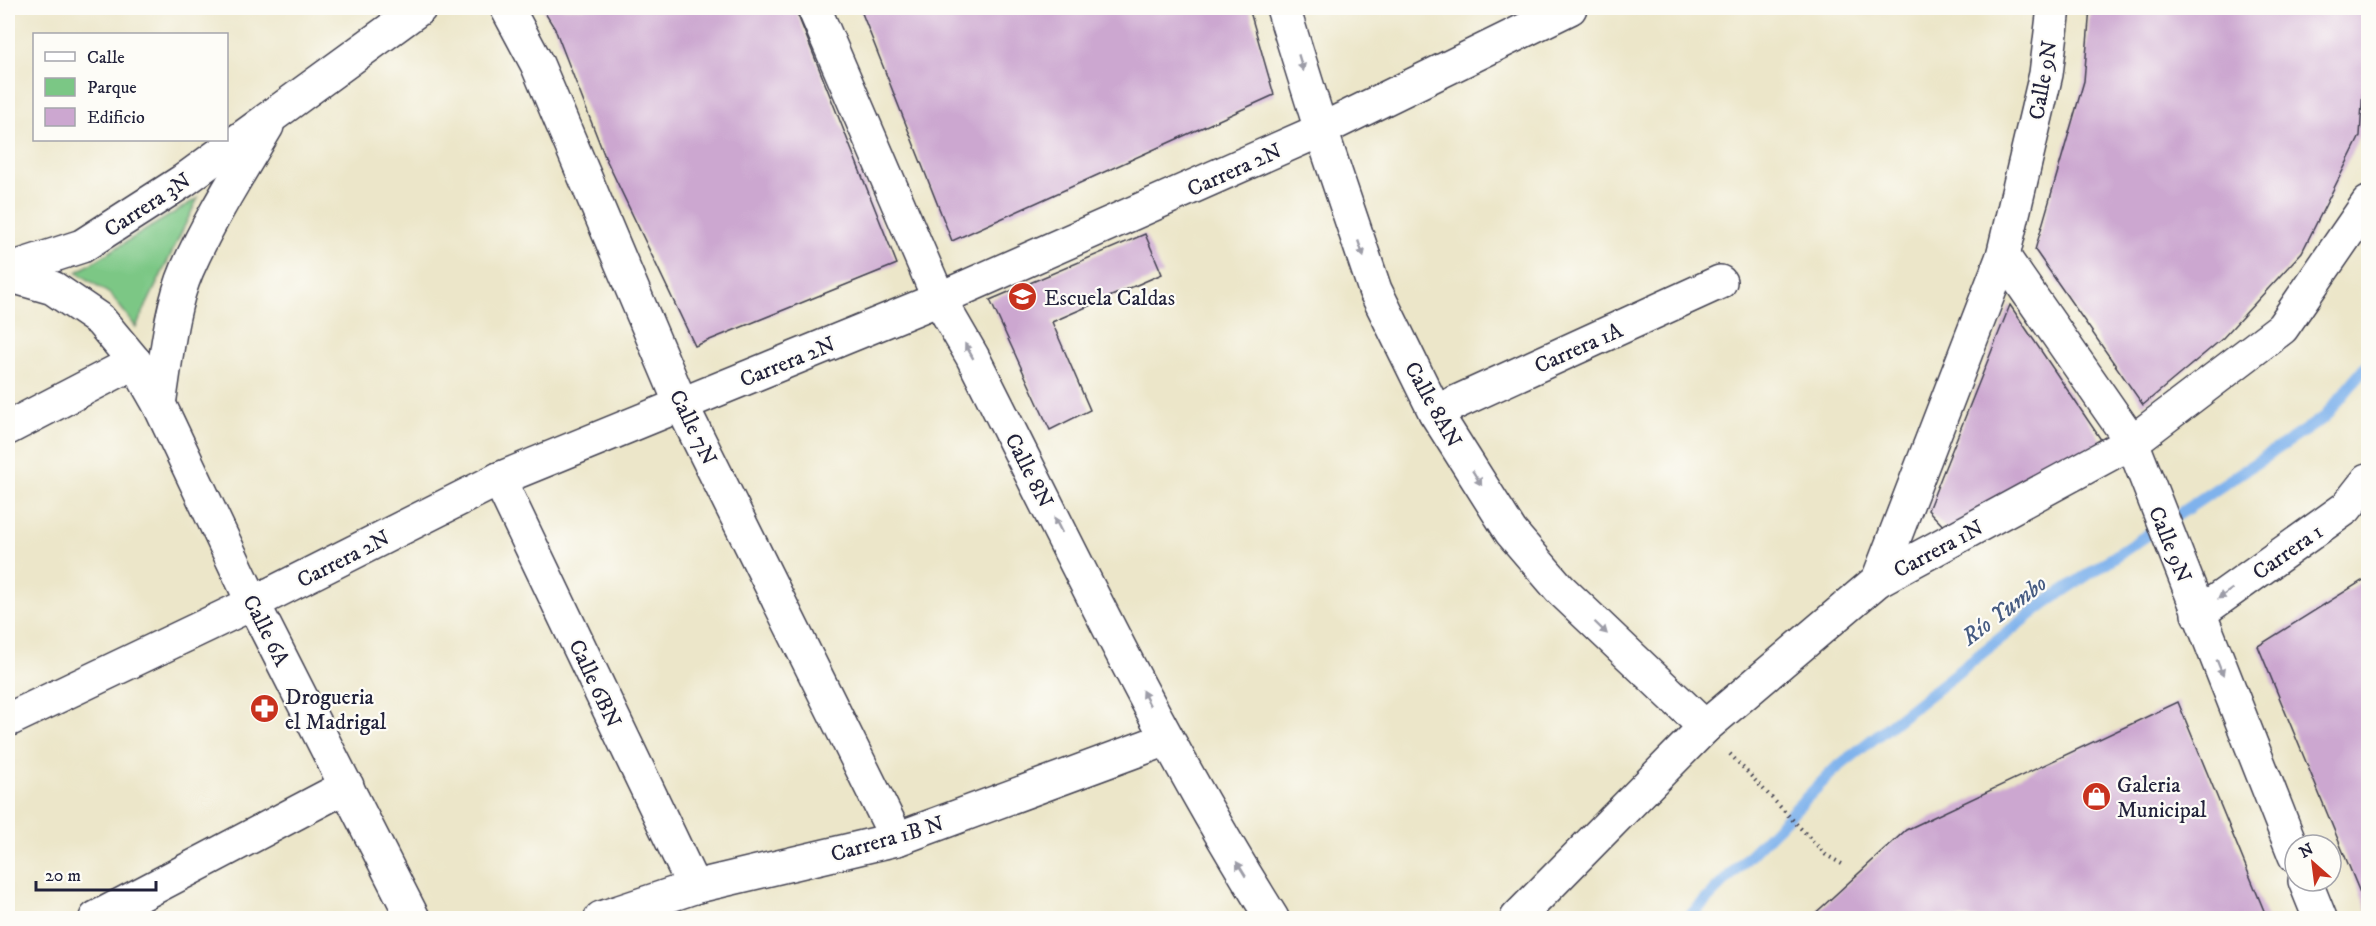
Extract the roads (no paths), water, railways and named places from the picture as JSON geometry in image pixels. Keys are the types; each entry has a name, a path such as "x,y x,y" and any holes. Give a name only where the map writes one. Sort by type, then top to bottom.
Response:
{"street":[{"name":"Carrera 3N","path":"8,273 82,246 183,182 420,8"},
{"name":"Calle 7N","path":"507,8 537,64 681,404 897,839"},
{"name":"Calle 8N","path":"814,8 939,299 972,356 1167,739 1235,860 1272,918"},
{"name":"Calle 8AN","path":"1283,8 1375,290 1435,412 1511,532 1560,589 1705,727"},
{"name":"Carrera 2N","path":"8,720 253,603 500,479 939,299 1321,130 1570,8"},
{"name":"Calle 9N","path":"1878,580 2003,256 2046,74 2054,8"},
{"path":"159,404 171,331 186,272 226,193 276,112"},
{"name":"Carrera 1N","path":"1518,918 1705,727 1878,580 2132,442 2282,328 2368,203"},
{"name":"Calle 9N","path":"2003,256 2132,442 2143,475 2286,833"},
{"name":"Calle 6A","path":"8,273 53,288 100,320 135,362 159,404 253,603 413,918"},
{"name":"Carrera 1A","path":"1435,412 1720,282"},
{"path":"8,428 135,362"},
{"name":"Calle 6BN","path":"500,479 693,887"},
{"name":"Carrera 1","path":"2198,614 2346,508 2368,480"},
{"name":"Carrera 1B N","path":"601,918 693,887 897,839 1167,739"},
{"path":"96,918 347,786"},
{"path":"2310,893 2320,918"}],"waterway":[{"name":"Río Yumbo","path":"1688,918 1834,770 2045,603 2325,417 2368,364"}],"place":[{"name":"Escuela Caldas","path":"1023,297"},
{"name":"Drogueria el Madrigal","path":"264,709"},
{"name":"Galeria Municipal","path":"2096,797"}]}
